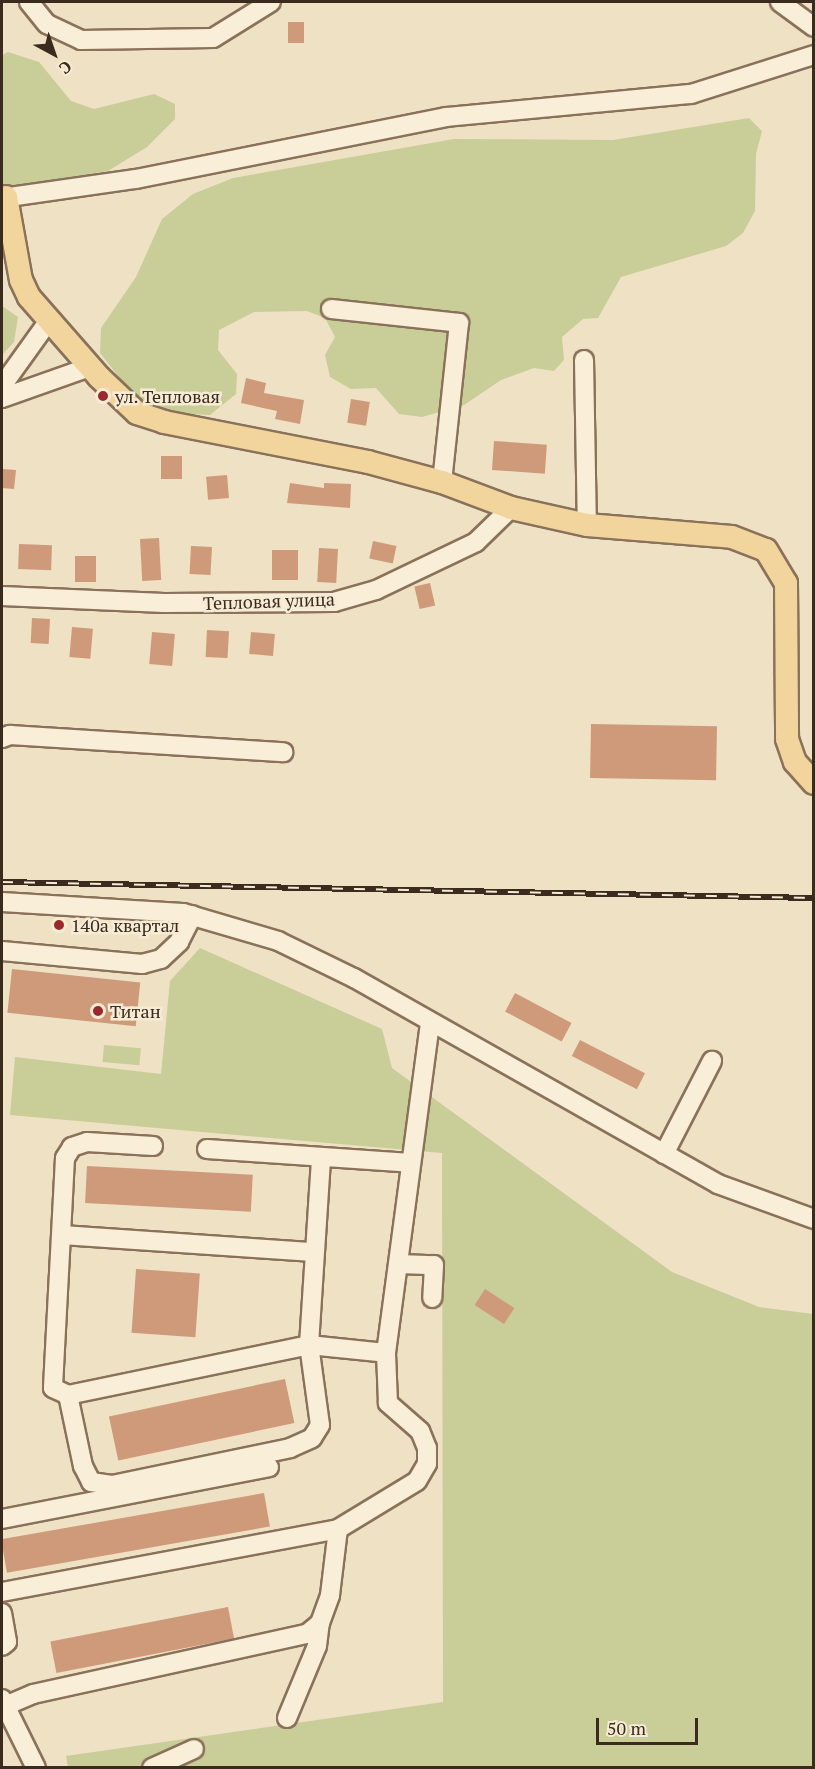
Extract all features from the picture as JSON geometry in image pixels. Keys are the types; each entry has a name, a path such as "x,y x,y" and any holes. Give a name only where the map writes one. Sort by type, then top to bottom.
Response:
{"main road":[{"path":"4,197 21,280 48,322 137,413 164,422 369,462 442,482 512,508 587,525 732,537 766,550 786,583 787,740 795,762 813,783"}],"street":[{"path":"29,2 47,24 81,40 213,38 271,2"},
{"path":"780,2 813,27"},
{"path":"4,197 136,179 446,117 691,94 813,55"},
{"path":"331,309 459,322 442,482"},
{"path":"2,386 48,322"},
{"path":"584,360 587,525"},
{"path":"2,398 90,367"},
{"name":"Тепловая улица","path":"2,596 164,603 334,602 385,586 476,542 512,508"},
{"path":"2,738 10,735 283,753"},
{"path":"2,902 193,915 278,940 354,978 430,1024 718,1184 813,1219"},
{"path":"2,951 142,964 161,959 179,942 193,915"},
{"path":"2,1592 338,1529 417,1481 427,1464 427,1448 420,1431 388,1403 386,1353 430,1024"},
{"path":"664,1154 712,1061"},
{"path":"153,1146 87,1142 72,1147 66,1158 53,1388 68,1395 309,1345 386,1353"},
{"path":"207,1149 411,1163"},
{"path":"68,1395 83,1467 91,1482 112,1485 290,1448 312,1438 320,1425 309,1345 313,1252 321,1156"},
{"path":"62,1235 313,1252"},
{"path":"399,1264 434,1265 432,1298"},
{"path":"2,1519 269,1467"},
{"path":"287,1718 318,1646 320,1623 330,1595 338,1529"},
{"path":"2,1613 7,1642 2,1646"},
{"path":"36,1767 7,1701 285,1641 307,1634 320,1623"},
{"path":"152,1767 194,1749"}],"green space":[{"path":"8,52 39,62 71,101 94,109 154,94 175,104 175,119 147,147 108,171 2,188 2,55"},
{"path":"749,118 762,131 756,154 755,211 743,233 726,246 621,277 598,318 583,319 562,337 564,360 554,371 534,368 501,380 464,405 422,417 399,414 376,388 351,389 330,377 325,355 335,337 325,318 307,311 254,312 219,330 218,350 237,374 236,394 210,415 157,412 126,386 100,353 101,328 136,277 162,219 193,194 233,178 454,139 613,140"},
{"path":"2,306 18,317 14,342 2,355"},
{"path":"200,948 382,1029 392,1068 672,1272 759,1307 813,1314 813,1767 68,1767 66,1756 443,1702 442,1153 10,1115 15,1057 161,1074 170,981"},
{"path":"104,1045 141,1048 139,1065 103,1062"}],"building":[{"path":"288,22 304,22 304,43 288,43"},
{"path":"246,378 266,383 264,393 304,400 300,424 275,419 277,411 241,403"},
{"path":"351,399 370,402 366,426 347,423"},
{"path":"494,441 547,445 545,474 492,470"},
{"path":"161,456 182,456 182,479 161,479"},
{"path":"2,469 16,470 14,489 2,488"},
{"path":"227,475 229,498 208,500 206,477"},
{"path":"290,483 324,488 324,483 351,484 350,508 287,503"},
{"path":"159,538 161,580 142,581 140,539"},
{"path":"373,541 396,546 393,564 369,559"},
{"path":"19,544 52,545 51,570 18,569"},
{"path":"191,546 212,547 211,575 190,574"},
{"path":"319,548 338,549 336,583 317,582"},
{"path":"272,550 298,550 298,580 272,580"},
{"path":"75,556 96,556 96,582 75,582"},
{"path":"430,583 435,605 420,609 414,587"},
{"path":"32,618 50,619 49,644 31,643"},
{"path":"72,627 93,629 90,659 69,657"},
{"path":"207,630 229,631 228,658 206,657"},
{"path":"152,632 175,634 172,666 149,664"},
{"path":"251,632 275,634 273,656 249,654"},
{"path":"591,724 717,726 716,780 590,778"},
{"path":"12,969 140,982 136,1026 7,1013"},
{"path":"515,993 572,1023 562,1042 505,1012"},
{"path":"580,1040 645,1073 637,1089 572,1056"},
{"path":"87,1166 253,1175 251,1212 85,1203"},
{"path":"136,1269 200,1273 195,1337 132,1333"},
{"path":"485,1289 514,1308 504,1324 475,1305"},
{"path":"285,1379 294,1423 118,1460 109,1416"},
{"path":"264,1493 270,1526 7,1573 2,1539"},
{"path":"228,1607 234,1638 56,1673 50,1642"}],"railway":[{"path":"2,882 814,898"}],"place":[{"name":"ул. Тепловая","path":"103,396"},
{"name":"140а квартал","path":"59,925"},
{"name":"Титан","path":"98,1011"}]}
